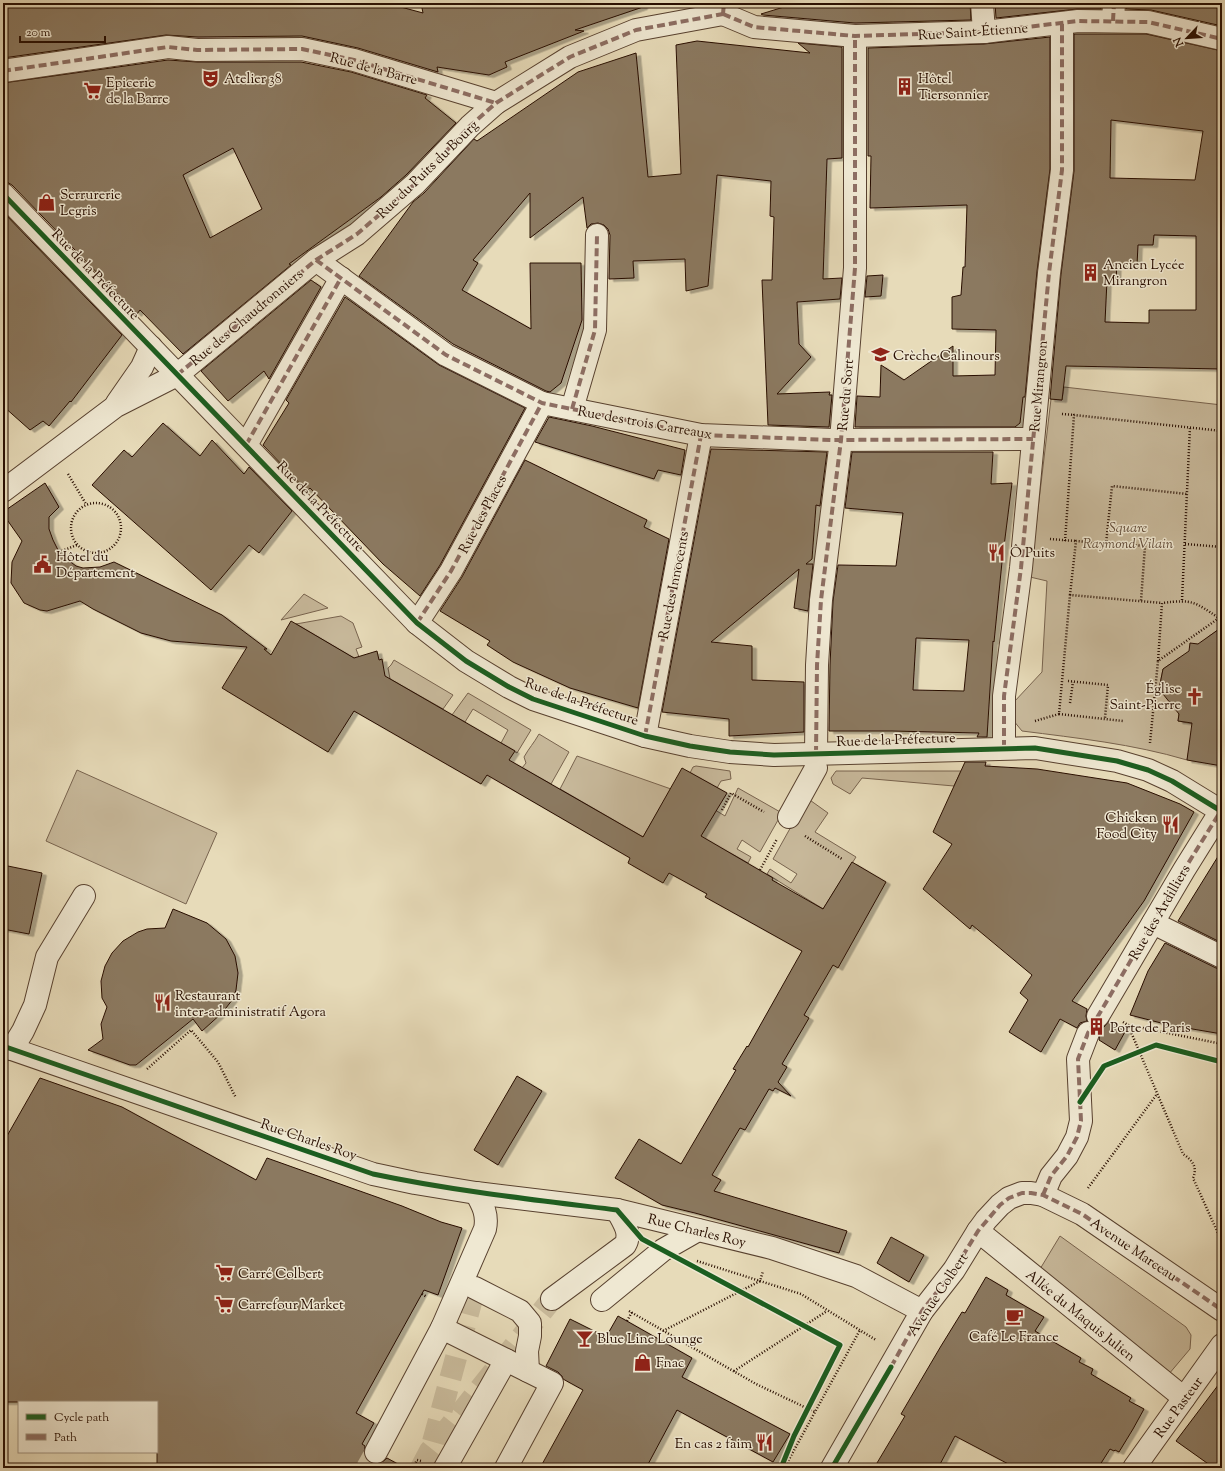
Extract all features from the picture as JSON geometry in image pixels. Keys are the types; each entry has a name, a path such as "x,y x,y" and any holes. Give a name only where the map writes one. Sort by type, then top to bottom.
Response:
{"street":[{"path":"982,3 984,32"},
{"path":"496,103 570,57 636,30 724,9"},
{"name":"Rue Saint-Étienne","path":"724,9 754,27 856,36 984,32 1062,24 1113,12 1148,22 1222,39"},
{"name":"Rue Mirangron","path":"1004,742 1004,696 1021,568 1049,273 1062,170 1062,24"},
{"name":"Rue du Sort","path":"816,761 817,665 821,600 841,440 855,268 856,36"},
{"name":"Rue de la Barre","path":"3,71 168,47 196,50 302,49 354,60 496,103"},
{"name":"Rue du Puits du Bourg","path":"316,260 357,234 409,189 470,126 496,103"},
{"name":"Rue de la Préfecture","path":"3,194 417,623 466,661 509,687 534,699 645,736 690,746 730,752 774,755 816,761 1004,742 1050,751 1117,761 1148,770 1172,781 1221,810"},
{"path":"572,409 594,330 597,235"},
{"name":"Rue des trois Carreaux","path":"316,260 446,355 542,403 701,435 841,440 1033,439"},
{"name":"Rue des Chaudronniers","path":"116,406 177,375 316,260"},
{"path":"246,446 341,278"},
{"path":"3,491 116,406 142,367 151,348"},
{"name":"Rue des Places","path":"417,623 451,571 542,403"},
{"name":"Rue des Innocents","path":"645,736 701,435"},
{"path":"789,817 816,761"},
{"name":"Rue des Ardilliers","path":"1043,1195 1050,1176 1067,1156 1077,1137 1081,1120 1078,1059 1096,1019 1221,810"},
{"path":"8,1047 24,1031 35,1005 47,957 84,896"},
{"path":"1153,923 1222,957"},
{"name":"Rue Charles Roy","path":"8,1047 373,1174 415,1183 476,1193 617,1210 772,1248 856,1276 922,1311"},
{"path":"376,1452 442,1328 485,1229 487,1221 486,1212 476,1193"},
{"name":"Avenue Colbert","path":"832,1468 895,1361 922,1311 954,1270 978,1231 1000,1205 1009,1198 1022,1193 1043,1195"},
{"name":"Avenue Marceau","path":"1043,1195 1082,1214 1222,1310"},
{"path":"552,1299 625,1245 628,1240 628,1234 617,1210"},
{"path":"602,1300 663,1250 698,1230"},
{"name":"Allée du Maquis Julien","path":"978,1231 1184,1398"},
{"path":"475,1288 520,1311 530,1323 530,1336 527,1351 528,1371"},
{"path":"442,1328 552,1383 506,1468"},
{"name":"Rue Pasteur","path":"1134,1468 1222,1345"},
{"path":"446,1468 506,1360"}],"path":[{"path":"1057,414 1222,430"},
{"path":"1065,541 1074,415"},
{"path":"1182,600 1190,427"},
{"path":"55,451 86,504"},
{"path":"1106,544 1112,486 1187,494"},
{"path":"94,503 110,507 116,513 120,521 120,538 108,551 92,554 77,545 73,538 71,523 74,515 86,504 94,503"},
{"path":"1042,538 1065,541 1146,546 1141,601"},
{"path":"1059,714 1076,541"},
{"path":"1185,544 1222,547"},
{"path":"59,552 77,545"},
{"path":"1070,595 1162,603 1182,600 1193,602 1221,619 1158,661"},
{"path":"1148,770 1162,603"},
{"path":"1068,682 1108,685 1104,718"},
{"path":"1070,703 1073,682"},
{"path":"1004,742 1018,726 1059,714 1123,721"},
{"path":"760,870 789,817"},
{"path":"1096,1019 1222,1044"},
{"path":"1128,1025 1142,1050 1157,1094 1183,1154 1194,1164 1196,1172 1193,1178 1222,1242"},
{"path":"124,1088 191,1030 218,1062 238,1104"},
{"path":"1132,1054 1142,1050"},
{"path":"1072,1209 1157,1094"},
{"path":"663,1250 801,1294 860,1330 895,1361"},
{"path":"664,1330 760,1281"},
{"path":"733,1288 746,1295"},
{"path":"602,1300 632,1312 756,1384 815,1412"},
{"path":"734,1371 827,1311"},
{"path":"627,1321 632,1312"},
{"path":"798,1322 810,1329"},
{"path":"791,1468 787,1463 860,1330"},
{"path":"804,1416 811,1402"},
{"path":"786,1468 783,1463 791,1443"},
{"path":"412,1468 417,1460 424,1463"}],"green space":[{"name":"Square Raymond Vilain","path":"1064,387 1222,405 1222,627 1208,637 1188,659 1179,658 1163,669 1159,689 1180,705 1178,721 1194,724 1187,760 1167,754 1126,746 1022,731 1013,720 1014,702 1042,672 1047,581 1030,577 1051,399 1062,400"},
{"path":"304,594 328,608 281,620"},
{"path":"341,616 353,623 362,647 356,649 359,657 357,660 296,624"},
{"path":"394,660 453,695 443,709 390,679 388,668"},
{"path":"468,693 531,730 517,753 501,743 508,730 473,709 465,722 452,715"},
{"path":"539,734 569,752 551,784 522,768 526,763 524,757"},
{"path":"577,756 671,789 643,837 560,789"},
{"path":"696,766 730,771 731,779 721,781 717,788 690,773 693,767"},
{"path":"77,770 217,833 186,904 46,841"},
{"path":"836,771 961,771 954,786 862,778 850,794 833,784 831,778"},
{"path":"738,788 782,813 760,852 742,840 737,849 751,857 748,863 690,834 707,805 725,816"},
{"path":"807,798 828,813 815,832 856,857 823,909 767,874 770,869 791,883 797,874 773,859"},
{"path":"1060,1236 1186,1327 1191,1335 1190,1349 1163,1381 1037,1274"}],"building":[{"path":"3,3 386,3 423,13 421,3 643,3 643,7 575,30 584,31 505,62 507,67 489,75 437,67 438,72 358,48 302,36 198,37 166,35 3,58"},
{"path":"797,3 970,3 971,20 855,23 761,14"},
{"path":"995,3 1101,3 1101,9 1077,9 996,18"},
{"path":"1126,3 1222,3 1222,26 1151,10 1126,9"},
{"path":"1074,34 1146,34 1222,51 1222,369 1066,366 1062,400 1050,399 1061,274 1074,171","holes":["1111,120 1203,131 1195,180 1110,178","1154,235 1196,236 1196,310 1149,310 1149,323 1105,322 1107,280 1116,280 1117,264 1137,265 1138,245 1153,245"]},
{"path":"1050,37 1050,169 1037,271 1025,397 1023,397 1020,423 1015,427 855,427 857,396 880,397 881,365 904,380 953,346 953,376 995,375 996,330 952,329 952,297 961,295 963,267 965,267 967,205 870,208 871,156 868,156 868,48 984,44"},
{"path":"697,41 810,53 798,43 842,47 842,158 827,159 823,279 842,278 840,299 797,302 799,344 811,357 777,394 830,392 829,395 832,395 829,427 768,425 762,280 772,280 774,217 770,216 771,181 717,175 708,286 686,291 685,259 633,261 634,278 609,279 610,235 608,229 604,225 598,223 591,224 587,228 583,197 530,238 530,193 473,260 478,263 462,290 531,329 530,263 581,263 582,320 561,383 550,392 453,344 359,276 413,202 424,193 474,139 477,141 578,72 636,53 648,177 681,174 676,45"},
{"path":"168,60 197,62 301,62 351,72 427,95 425,98 456,123 406,175 381,197 289,264 291,265 183,354 140,310 137,314 12,185 7,182 3,182 3,83","holes":["233,148 262,209 210,238 183,175"]},
{"path":"3,212 122,335 71,402 70,401 49,426 43,421 30,430 3,406"},
{"path":"883,275 881,296 865,297 867,276"},
{"path":"311,280 321,287 269,379 264,371 228,401 201,371"},
{"path":"345,297 439,365 525,408 440,565 420,596 383,564 310,488 307,491 263,445 289,403 286,400"},
{"path":"549,417 592,426 685,450 681,475 658,470 654,479 535,442"},
{"path":"163,423 200,456 212,440 244,474 249,467 292,511 259,553 249,545 211,590 92,485 124,450 132,457"},
{"path":"711,449 827,452 820,506 816,505 812,559 806,564 813,564 808,611 794,608 799,569 711,642 752,646 752,680 804,682 804,732 729,736 729,719 662,712"},
{"path":"852,452 993,452 991,484 1012,483 994,642 993,641 987,737 977,737 979,733 829,731 833,601 838,565 896,566 903,513 845,508","holes":["916,638 969,640 964,691 913,690"]},
{"path":"525,460 647,520 644,527 669,539 638,708 570,688 513,662 487,645 490,641 440,611 462,577"},
{"path":"45,483 59,507 49,517 49,529 53,540 59,552 76,566 83,568 100,567 114,562 222,615 267,649 264,649 271,655 291,621 354,658 377,651 379,660 382,659 385,676 515,751 509,760 643,837 682,768 727,793 701,836 773,878 772,880 823,909 852,862 886,882 838,968 833,965 804,1015 809,1018 782,1064 787,1067 778,1082 791,1096 775,1088 773,1091 769,1089 745,1130 740,1128 712,1175 721,1180 714,1191 847,1231 839,1253 662,1205 615,1178 639,1139 681,1164 736,1070 733,1069 747,1046 748,1047 802,951 705,897 707,894 669,873 663,883 628,863 630,858 487,775 481,784 354,711 328,752 222,688 247,647 171,641 141,633 80,601 47,611 40,610 24,603 11,583 12,562 22,541 3,512"},
{"name":"Église Saint-Pierre","path":"1222,627 1222,766 1187,760 1192,723 1178,721 1179,714 1159,689 1163,669 1189,651 1190,643 1198,644"},
{"path":"965,762 986,762 985,766 1037,769 1127,783 1180,804 1194,812 1144,901 1072,1001 1087,1009 1087,1021 1080,1023 1077,1028 1060,1019 1041,1052 1009,1032 1028,1000 1020,993 1032,975 972,925 970,929 923,889 952,844 933,832"},
{"path":"1222,850 1222,943 1178,921"},
{"path":"3,865 42,873 29,934 3,929"},
{"path":"173,909 207,923 226,939 235,956 238,973 236,990 233,999 222,1013 202,1031 193,1019 136,1065 130,1065 88,1050 103,1039 101,1024 107,1007 102,998 101,981 105,966 112,953 123,941 138,932 147,929 165,928"},
{"path":"1165,943 1216,968 1222,969 1222,1034 1169,1025 1130,1015 1148,971"},
{"path":"1109,1021 1126,1030 1115,1050 1099,1040 1099,1028 1104,1027"},
{"path":"517,1076 542,1091 498,1165 474,1150"},
{"name":"Carré Colbert","path":"40,1078 122,1107 256,1180 267,1158 402,1206 441,1222 462,1228 438,1295 424,1290 356,1413 374,1423 362,1444 365,1446 364,1453 366,1459 370,1463 377,1464 383,1462 387,1458 405,1468 157,1468 158,1401 3,1402 3,1143"},
{"path":"891,1237 924,1255 909,1282 877,1263"},
{"path":"986,1277 1008,1290 1006,1295 1044,1317 1035,1331 1081,1358 1079,1362 1093,1369 1091,1374 1131,1398 1129,1401 1144,1409 1133,1429 1119,1452 1110,1449 1098,1468 1016,1468 955,1436 938,1468 874,1468 905,1416 901,1414 962,1312 965,1313"},
{"path":"618,1316 692,1358 682,1377 790,1434 773,1462 677,1410 646,1468 540,1468 583,1390 563,1379 558,1372 546,1366 570,1319 606,1337"},
{"path":"1222,1380 1222,1468 1214,1468 1176,1441"}],"tunnel":[{"path":"433,1442 475,1288"},
{"path":"421,1468 430,1451 552,1299"},
{"path":"367,1468 376,1452"}],"marked path":[{"path":"723,14 724,3"},
{"path":"1113,21 1114,3"},
{"path":"723,14 754,27 855,36 984,32 1078,21 1148,22 1222,39"},
{"path":"177,375 316,260 357,234 415,184 470,126 496,103 570,57 636,30 723,14"},
{"path":"1004,748 1004,696 1021,568 1049,273 1062,170 1062,24"},
{"path":"816,754 817,665 821,600 841,440 855,268 855,36"},
{"path":"3,71 168,47 197,50 302,49 354,60 496,103"},
{"path":"572,409 595,330 597,235"},
{"path":"316,260 446,355 542,403 701,435 832,440 1033,439"},
{"path":"246,445 341,278"},
{"path":"417,623 451,571 542,403"},
{"path":"645,736 701,435"},
{"path":"1043,1195 1051,1176 1067,1156 1077,1137 1081,1121 1078,1059 1088,1033 1184,870 1222,809"},
{"path":"891,1367 922,1311 954,1270 978,1231 1000,1205 1009,1198 1022,1193 1043,1195 1082,1214 1222,1310"}],"cycle path":[{"path":"3,194 417,623 466,661 509,687 533,699 645,736 690,746 730,752 774,755 1035,748 1117,761 1148,770 1172,781 1221,811 1222,809"},
{"path":"1080,1102 1104,1066 1156,1045 1222,1062"},
{"path":"3,1046 373,1174 464,1190 617,1210 642,1239 840,1345 794,1436 783,1463 786,1468"},
{"path":"832,1468 891,1367"}],"place":[{"name":"Atelier 38","path":"211,78"},
{"name":"Hôtel Tiersonnier","path":"905,86"},
{"name":"Epicerie de la Barre","path":"93,90"},
{"name":"Serrurerie Legris","path":"47,202"},
{"name":"Ancien Lycée Mirangron","path":"1090,272"},
{"name":"Crèche Calinours","path":"880,355"},
{"name":"Ô Puits","path":"997,552"},
{"name":"Hôtel du Département","path":"43,564"},
{"name":"Église Saint-Pierre","path":"1194,696"},
{"name":"Chicken Food City","path":"1170,825"},
{"name":"Restaurant inter-administratif Agora","path":"162,1003"},
{"name":"Porte de Paris","path":"1097,1027"},
{"name":"Carré Colbert","path":"225,1273"},
{"name":"Carrefour Market","path":"225,1304"},
{"name":"Café Le France","path":"1014,1316"},
{"name":"Blue Line Lounge","path":"584,1338"},
{"name":"Fnac","path":"643,1362"},
{"name":"En cas 2 faim","path":"765,1443"}]}
